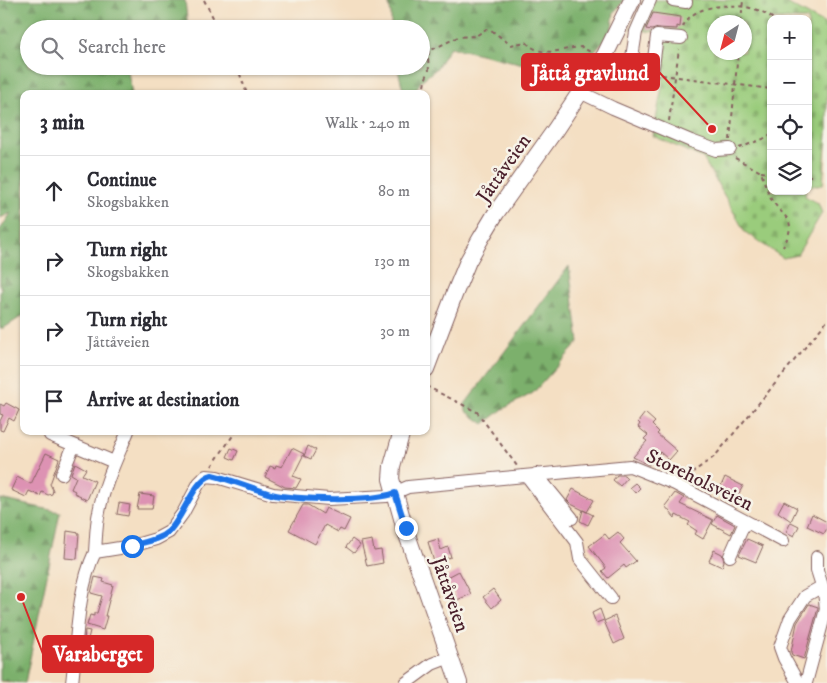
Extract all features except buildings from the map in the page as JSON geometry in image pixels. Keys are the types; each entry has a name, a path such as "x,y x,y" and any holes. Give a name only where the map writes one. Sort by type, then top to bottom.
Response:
{"main road":[{"name":"Jåttåveien","path":"430,358 454,295 477,246 496,213 601,61 632,0"},
{"name":"Jåttåveien","path":"401,435 392,466 391,480 459,683"}],"street":[{"path":"630,70 635,34 650,0"},
{"path":"673,0 686,2"},
{"path":"635,34 681,38"},
{"path":"652,74 657,36"},
{"path":"580,92 613,108 716,150 730,149"},
{"path":"52,435 114,462"},
{"path":"72,683 83,588 88,569 96,552 98,513 114,462 126,435"},
{"path":"62,474 75,446"},
{"name":"Storeholsveien","path":"206,476 217,477 273,494 296,497 374,498 387,496 408,487 630,466 676,484 783,541"},
{"path":"529,475 572,518"},
{"path":"529,475 577,542 580,559 611,598"},
{"path":"96,552 132,546 156,539 169,532 199,483 206,476"},
{"path":"730,556 745,522"},
{"path":"806,683 826,609 824,592 817,570 817,558"},
{"path":"798,683 780,647 790,619 805,596 821,587"},
{"path":"406,683 432,664 450,657"}],"path":[{"path":"204,0 214,20"},
{"path":"741,15 743,0"},
{"path":"667,130 685,21 700,10 722,4 756,8 770,15"},
{"path":"430,50 458,36 476,36 486,29 491,30 511,45 526,42 531,48 547,52 582,47 601,61"},
{"path":"738,60 730,149 736,159 761,172 767,173"},
{"path":"652,74 767,88"},
{"path":"240,75 246,90"},
{"path":"424,90 427,75"},
{"path":"730,149 754,143 767,137"},
{"path":"761,172 771,198 790,220 790,234 783,247"},
{"path":"676,484 715,456 827,321"},
{"path":"430,388 478,412 510,455 529,475"},
{"path":"206,476 233,435"}],"green space":[{"path":"0,0 185,0 187,20 20,20 20,75 129,75 131,90 20,90 20,318 4,328 0,328 0,290 2,287 0,287 0,230 11,213 0,218"},
{"path":"388,0 625,0 614,12 611,34 568,78 558,72 450,47 436,69 430,74 430,20 391,20"},
{"path":"644,0 781,0 809,15 767,15 767,195 805,195 818,203 822,213 797,255 783,258 745,232 703,158 653,136 664,76 663,33 631,29"},
{"path":"812,17 827,25 827,133 823,184 812,185"},
{"path":"399,75 428,75 422,80 416,90 403,90"},
{"path":"569,266 579,342 533,393 503,409 484,424 466,411 465,404"},
{"path":"0,499 60,512 25,683 0,681"}],"place":[{"name":"Jåttå gravlund","path":"712,129"},
{"name":"Varaberget","path":"21,597"}],"route":[{"path":"132,546 156,539 169,532 199,483 206,476 212,475 284,496 374,498 395,493 406,528"}]}
